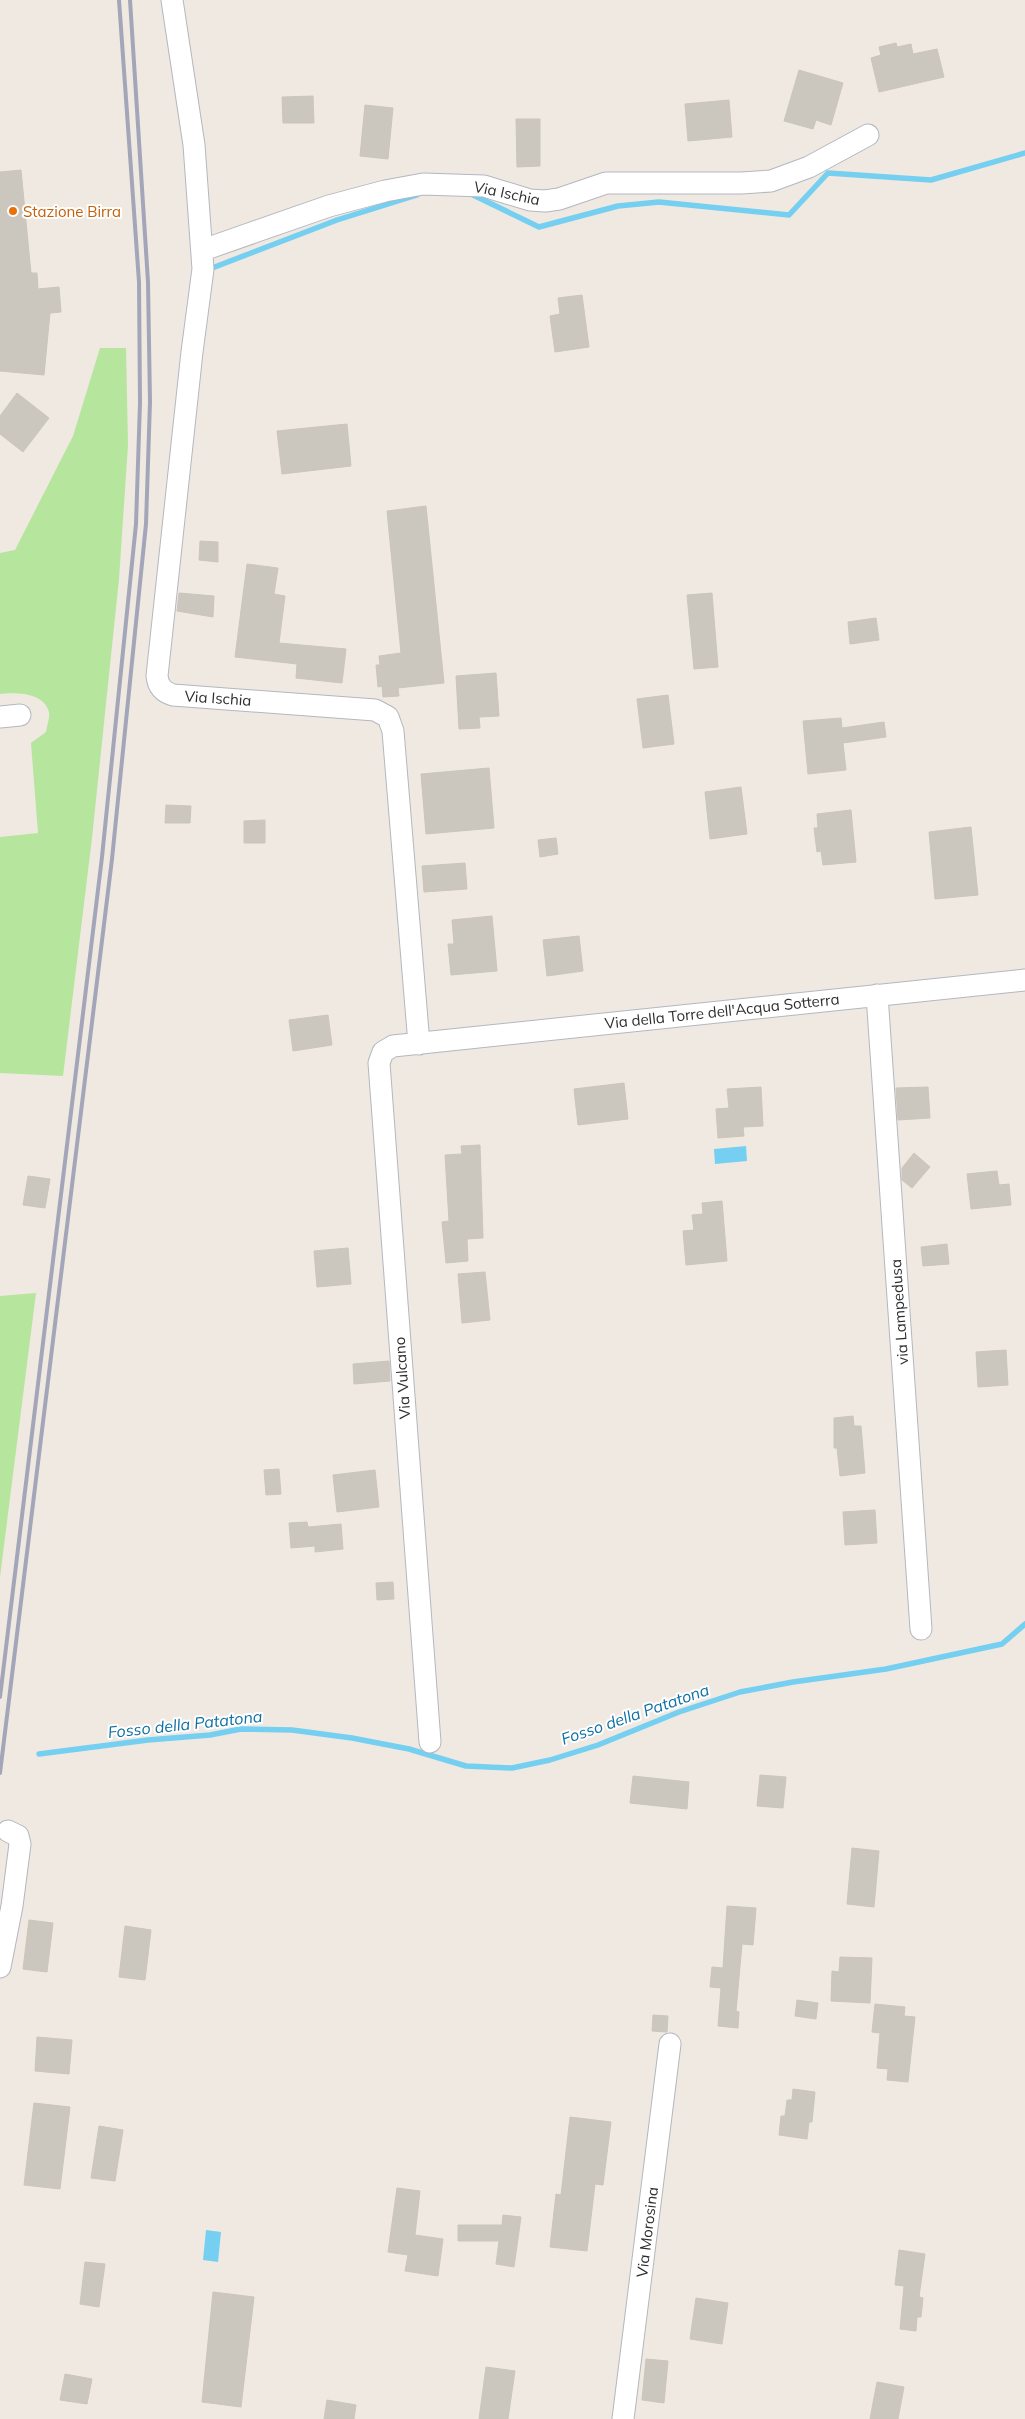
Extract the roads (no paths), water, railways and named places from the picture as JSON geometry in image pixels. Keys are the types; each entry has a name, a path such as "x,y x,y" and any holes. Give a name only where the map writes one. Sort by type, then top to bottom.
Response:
{"street":[{"name":"Via Ischia","path":"172,0 190,117 203,265 191,358 157,676 158,683 164,690 173,694 375,710 388,717 393,731 419,1044"},
{"name":"Via Ischia","path":"203,265 329,206 385,190 423,184 484,186 530,200 544,201 559,200 606,183 741,183 771,181 809,167 868,135"},
{"name":"Via della Torre dell'Acqua Sotterra","path":"419,1044 1025,980"},
{"name":"via Lampedusa","path":"877,995 921,1629"},
{"name":"Via Vulcano","path":"419,1044 387,1049 381,1054 379,1063 430,1742"},
{"path":"0,1967 12,1906 20,1844 18,1836 8,1831"},
{"name":"Via Morosina","path":"623,2419 670,2044"}],"water":[{"path":"746,1146 747,1161 715,1164 714,1149"},
{"path":"206,2230 221,2232 218,2262 203,2260"}],"waterway":[{"path":"471,194 539,227 618,206 659,202 789,215 828,173 931,180 1025,153"},
{"path":"207,270 337,220 417,195"},
{"name":"Fosso della Patatona","path":"39,1754 148,1740 210,1735 241,1729 292,1730 352,1738 409,1749 466,1766 512,1768 550,1760 598,1745 679,1712 740,1692 793,1682 886,1669 1002,1644 1025,1624"}],"railway":[{"path":"0,1697 102,857 136,524 140,403 139,282 119,0"},
{"path":"0,1773 112,859 146,524 150,402 148,282 130,0"}],"place":[{"name":"Stazione Birra","path":"13,211"}]}
